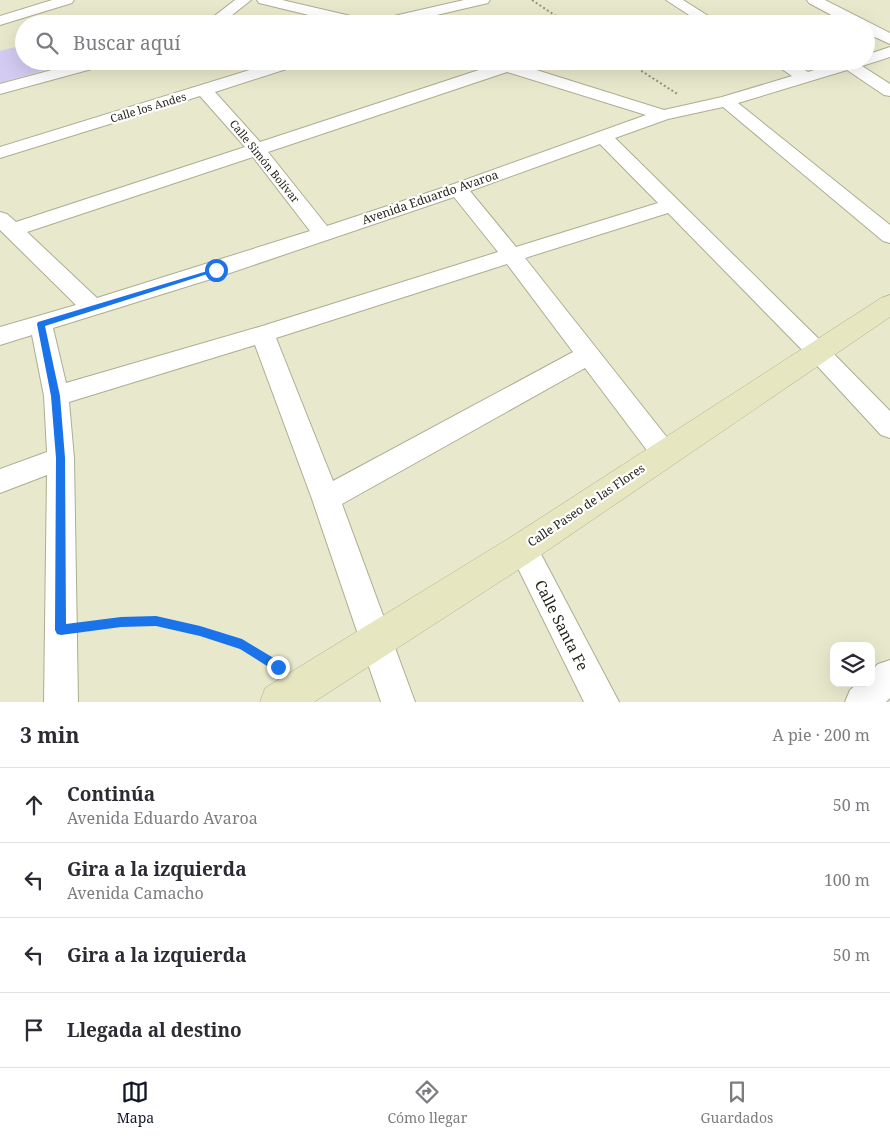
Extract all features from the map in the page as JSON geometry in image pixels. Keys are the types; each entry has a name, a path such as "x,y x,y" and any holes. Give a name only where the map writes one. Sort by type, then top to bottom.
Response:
{"street":[{"path":"19,15 67,0"},
{"path":"223,15 244,0"},
{"path":"264,0 328,15"},
{"path":"417,15 483,0"},
{"path":"673,0 699,15"},
{"path":"814,0 843,15"},
{"path":"0,21 15,16"},
{"path":"875,32 890,39"},
{"name":"Avenida Eduardo Avaroa","path":"875,57 890,52"},
{"path":"0,89 71,70"},
{"name":"Calle los Andes","path":"0,153 267,70"},
{"path":"93,308 6,224 257,150 483,70"},
{"path":"519,70 663,115"},
{"path":"793,70 807,78"},
{"name":"Avenida Eduardo Avaroa","path":"0,336 216,270 458,189 663,115 726,101 833,70"},
{"path":"868,70 890,91"},
{"name":"Calle Simón Bolívar","path":"204,90 257,150 323,234"},
{"path":"726,101 890,236"},
{"path":"603,136 890,428"},
{"path":"458,189 664,453"},
{"path":"56,396 263,334 671,205"},
{"name":"Calle Paseo de las Flores","path":"289,695 523,548 816,351 890,304"},
{"path":"41,324 56,396 60,458 61,702"},
{"path":"263,334 326,499 398,702"},
{"path":"326,499 588,355"},
{"path":"0,481 60,458"},
{"name":"Calle Santa Fe","path":"523,548 602,702"},
{"path":"862,702 890,676"}],"path":[{"path":"532,0 554,15"},
{"path":"640,70 698,108"},
{"path":"61,630 121,622 156,621 200,631 242,645 278,667 289,695"}],"shaded area":[{"path":"15,47 15,70 45,70 0,83 0,51"}],"route":[{"path":"216,270 41,324 56,396 60,458 61,630 121,622 156,621 200,631 242,645 278,667"}]}
